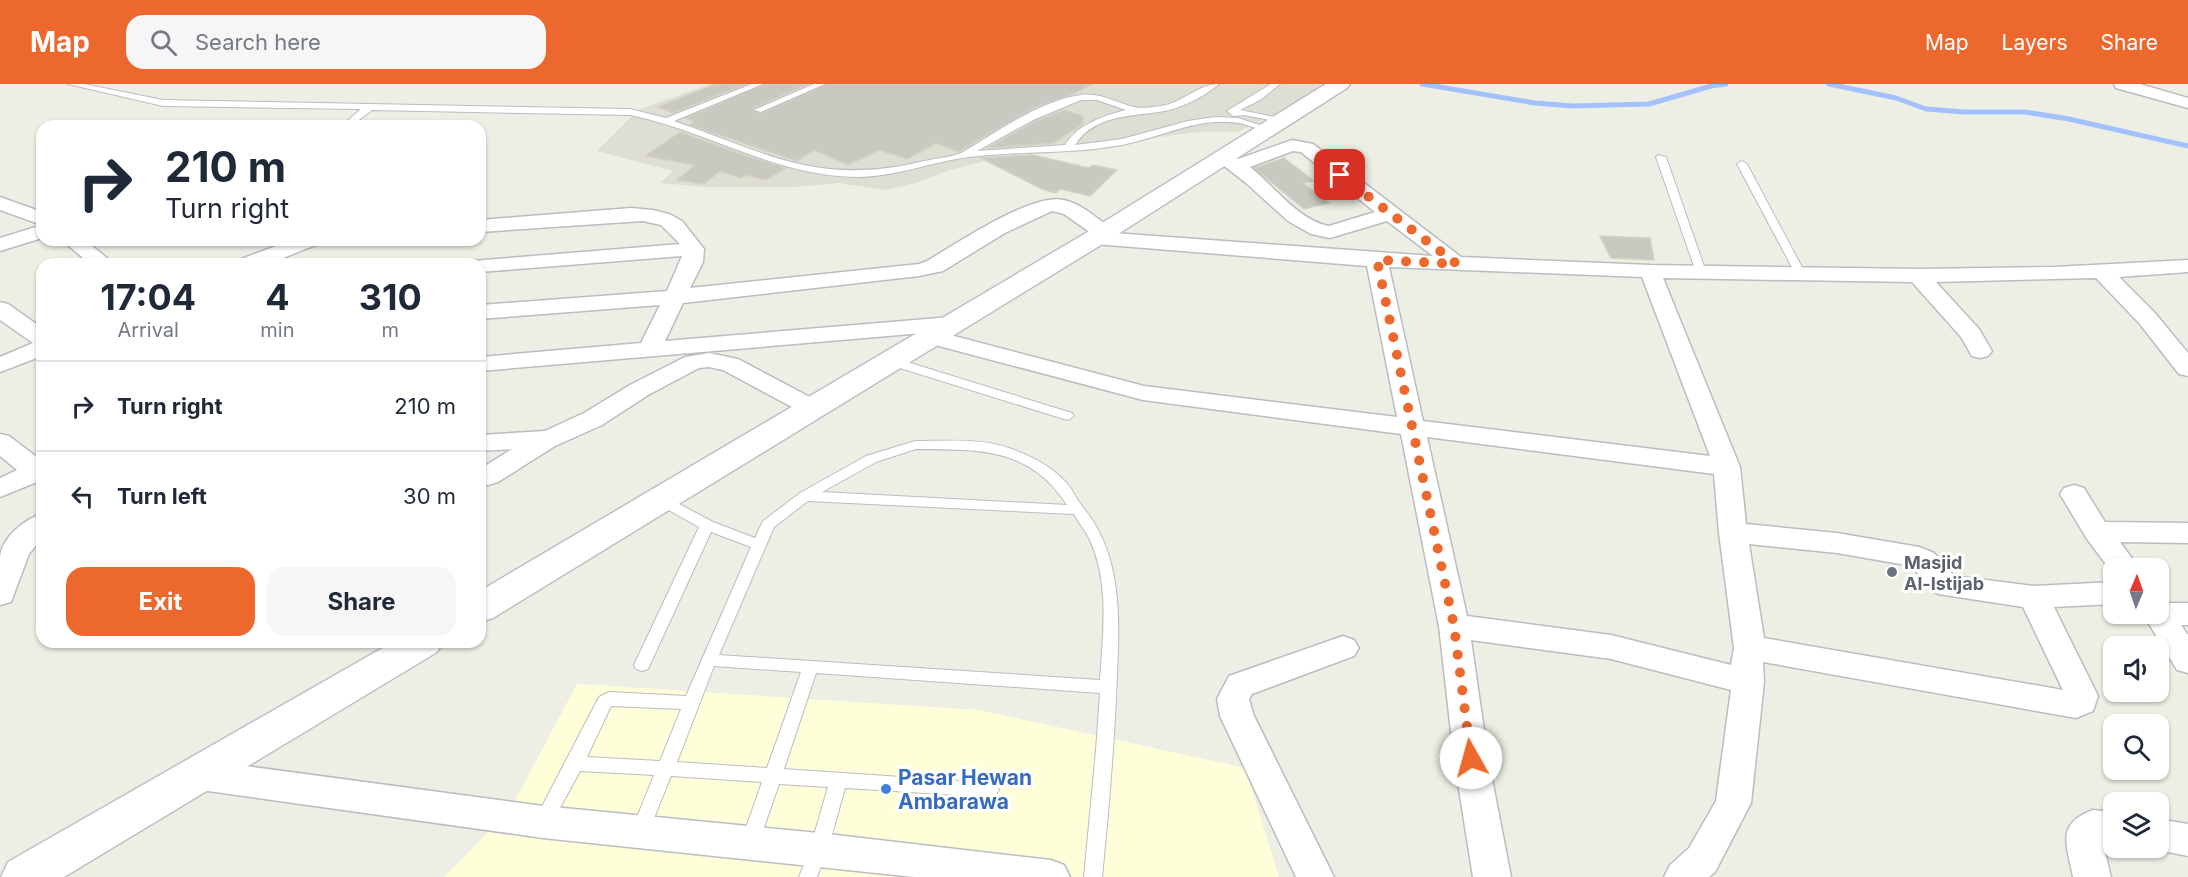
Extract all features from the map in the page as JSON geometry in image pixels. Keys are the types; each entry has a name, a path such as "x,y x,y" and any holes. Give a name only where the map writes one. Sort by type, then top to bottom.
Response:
{"street":[{"path":"486,604 814,409 1099,235 1229,162 1275,125 1340,84"},
{"path":"2122,84 2188,103"},
{"path":"1229,162 1292,145 1307,148 1457,264"},
{"path":"1229,162 1288,210 1322,232 1330,232 1390,214"},
{"path":"0,203 36,217"},
{"path":"486,312 673,297 920,270 935,266 1045,205 1058,204 1064,206 1099,235 1377,260 1650,271 1919,276 2103,273 2188,266"},
{"path":"486,226 632,214 656,215 665,218 682,233 694,249 692,262 649,350"},
{"path":"0,245 36,233"},
{"path":"80,246 95,258"},
{"path":"288,258 303,246"},
{"path":"486,266 694,249"},
{"path":"1377,260 1454,626 1471,758 1492,877"},
{"path":"1650,271 1727,467 1733,533 1750,648 1733,803 1702,860 1683,877"},
{"path":"2103,273 2147,318 2188,369"},
{"path":"1919,276 1958,318 1971,334 1980,351"},
{"path":"0,309 36,335"},
{"path":"486,364 943,330 1143,393 1727,467"},
{"path":"0,365 36,350"},
{"path":"488,476 549,439 593,419 639,390 693,362 709,360 730,364 814,409"},
{"path":"486,443 549,439"},
{"path":"0,442 36,469"},
{"path":"0,488 36,472"},
{"path":"2074,494 2097,532 2116,558"},
{"path":"0,594 6,570 24,540 36,529"},
{"path":"2097,532 2188,533"},
{"path":"1733,533 1837,543 1919,556 1929,562 1943,584 2034,597 2103,594"},
{"path":"1750,648 2076,705 2081,702 2082,696 2034,597"},
{"path":"2169,614 2188,614"},
{"path":"2165,624 2188,660"},
{"path":"1454,626 1611,647 1748,682"},
{"path":"24,877 201,775 413,648"},
{"path":"1315,877 1238,716 1233,699 1240,685 1343,648"},
{"path":"201,775 543,822 750,842 814,863 1051,877"},
{"path":"2092,877 2084,834 2092,826 2103,827"},
{"path":"2169,837 2188,840"}],"lane":[{"path":"72,84 163,103 630,112 669,120 776,162 823,171 884,172 963,155 1068,149 1122,142 1211,120 1257,98 1276,84"},
{"path":"669,120 759,84"},
{"path":"758,110 821,84"},
{"path":"1068,149 1078,132 1104,120 1137,111 1172,107 1215,84"},
{"path":"963,155 1016,125 1080,97 1091,96 1137,111"},
{"path":"353,120 371,106"},
{"path":"1157,109 1184,126"},
{"path":"1227,113 1244,112 1275,125"},
{"path":"1211,120 1275,125"},
{"path":"1660,157 1701,272"},
{"path":"1742,164 1800,273"},
{"path":"891,361 1068,416"},
{"path":"640,832 690,703 771,521 805,496 871,459 900,448 924,444 964,444 1004,451 1032,463 1058,482 1096,538 1106,570 1112,608 1109,687 1093,877"},
{"path":"805,496 1079,510"},
{"path":"661,500 706,527 730,537 759,544"},
{"path":"642,665 706,527"},
{"path":"709,660 1109,687"},
{"path":"750,842 811,666"},
{"path":"543,822 605,702 609,699 690,703"},
{"path":"575,763 990,789"},
{"path":"814,863 839,780"}],"shaded area":[{"path":"710,84 1326,84 1276,115 1237,132 1199,132 1160,137 1095,151 1009,155 950,170 916,183 887,190 838,183 796,187 705,187 660,183 673,171 597,151 638,110"},
{"name":"Pasar Hewan Ambarawa","path":"577,684 979,710 1245,768 1279,877 444,877 510,810"}],"building":[{"path":"715,84 746,84 673,113 658,107"},
{"path":"765,84 808,84 752,109 760,114 827,84 1093,84 1071,95 1034,108 958,152 936,143 907,159 879,150 848,165 814,150 797,161 690,125 694,122 686,118"},
{"path":"1064,110 1083,116 1083,124 1054,143 987,148 1034,122"},
{"path":"680,132 786,168 766,180 746,175 740,178 720,171 704,184 677,180 695,165 645,156"},
{"path":"1033,155 1089,168 1093,165 1117,170 1090,196 1060,189 1056,193 1044,190 981,158"},
{"path":"1284,158 1314,181 1303,183 1329,203 1304,209 1254,168"},
{"path":"1600,236 1650,238 1654,260 1611,258"}],"waterway":[{"path":"1422,84 1535,103 1573,106 1649,104 1711,86 1726,84"},
{"path":"1829,84 1896,98 1926,109 1964,112 2025,112 2069,119 2188,146"}],"place":[{"name":"Masjid Al-Istijab","path":"1892,572"},
{"name":"Pasar Hewan Ambarawa","path":"886,789"}],"route":[{"path":"1340,175 1457,264 1377,260 1454,626 1471,758"}]}
